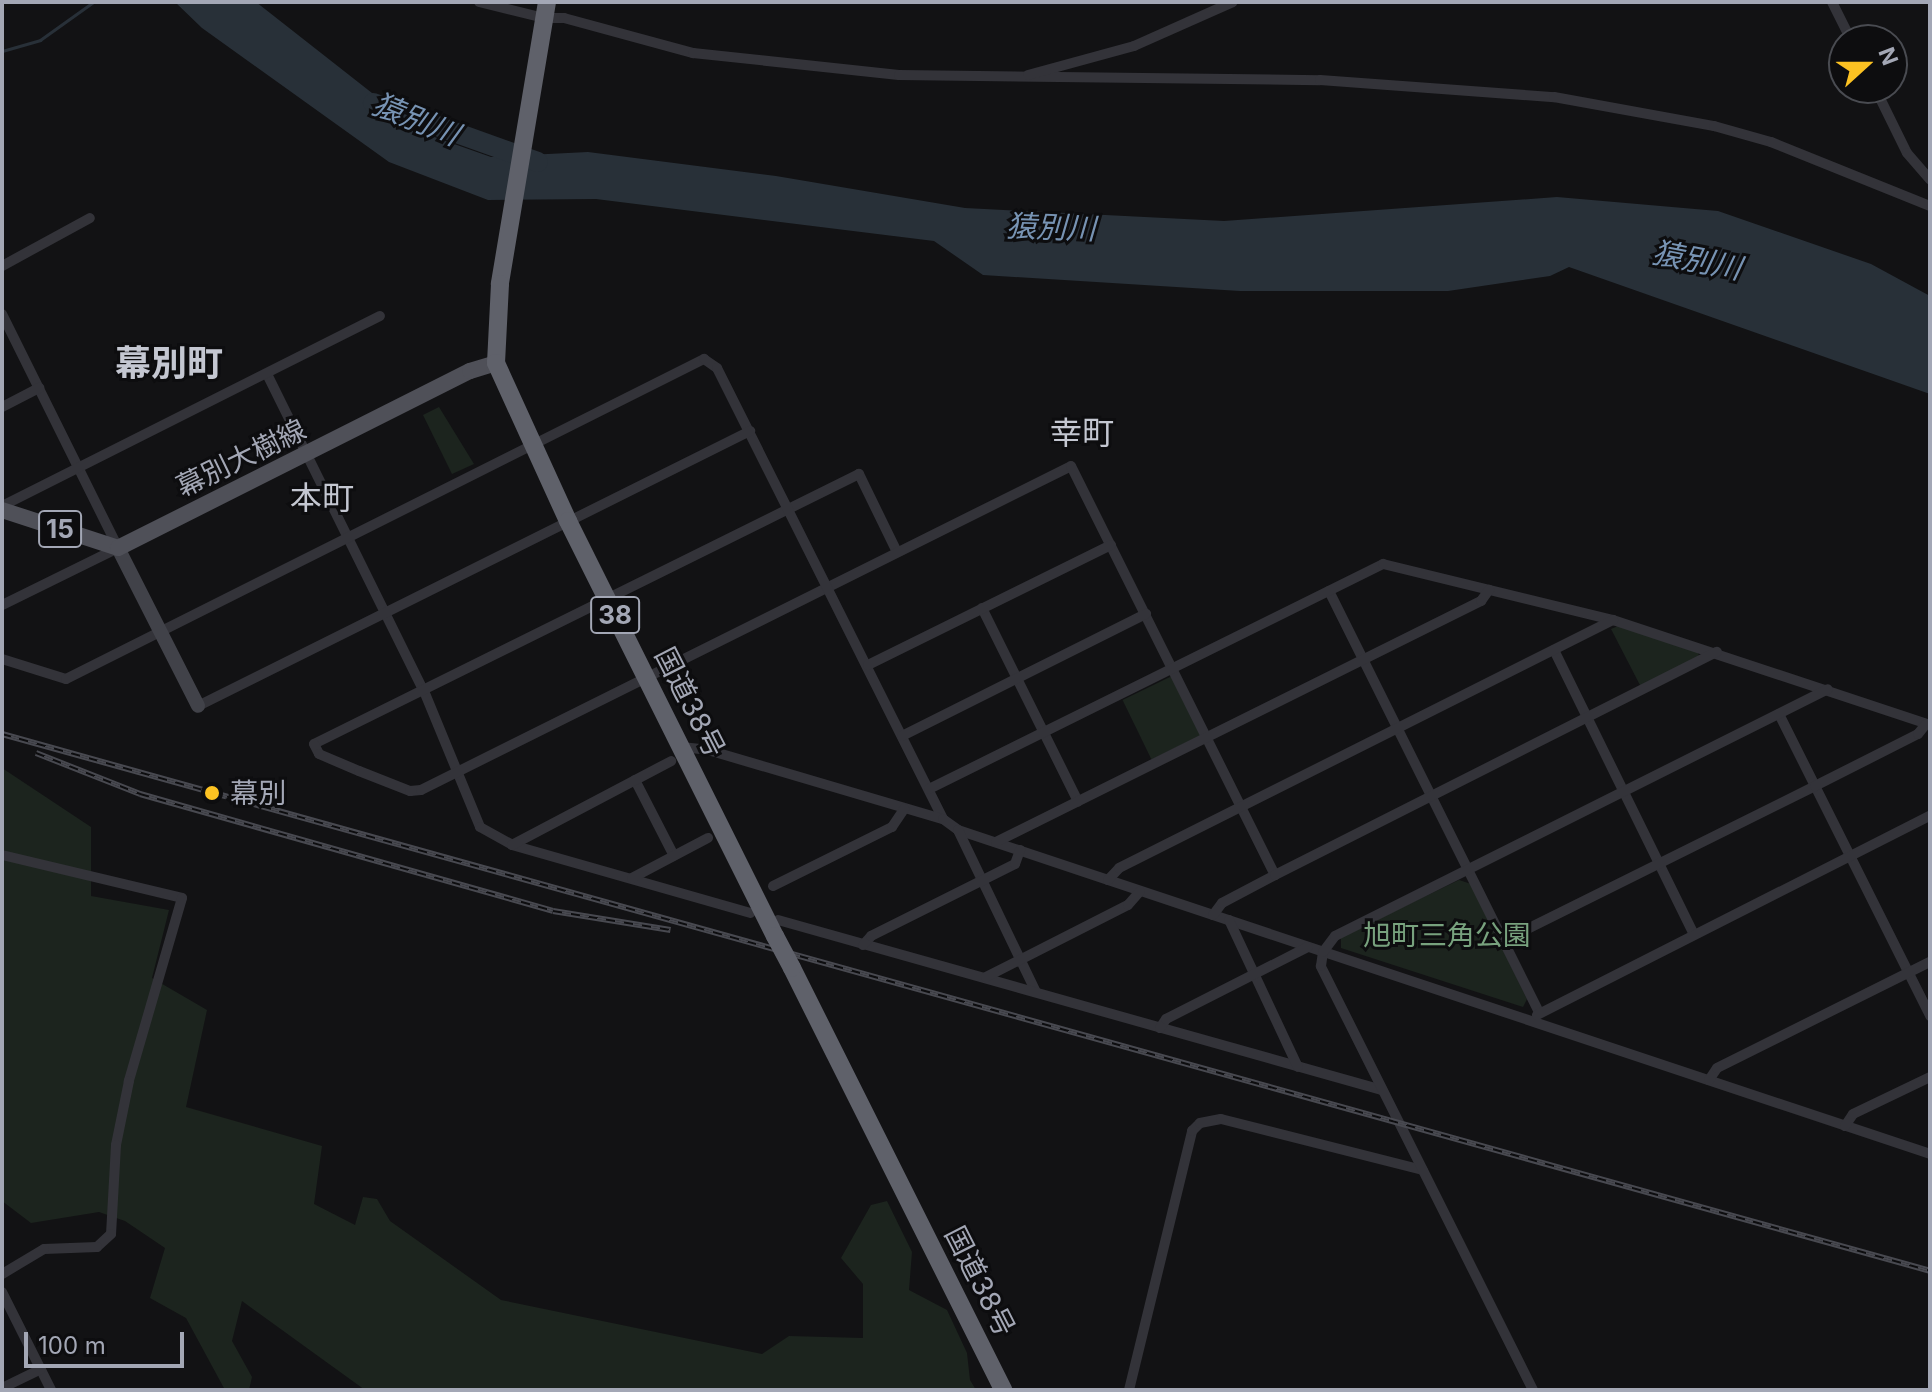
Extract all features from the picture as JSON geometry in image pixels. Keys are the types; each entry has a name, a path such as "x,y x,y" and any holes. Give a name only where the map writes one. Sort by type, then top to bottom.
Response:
{"highway":[{"name":"国道38号","path":"544,18 500,284 496,363 568,521 646,678 676,754 777,928 792,968 1003,1390"}],"main road":[{"name":"幕別大樹線","path":"118,548 496,363"},
{"name":"15","path":"2,508 118,548"},
{"path":"118,548 198,706"}],"street":[{"path":"479,2 544,18 564,18 693,53 793,66 1019,78 1320,80 1554,97 1714,126 1771,142 1930,206"},
{"path":"1019,78 1134,46 1233,2"},
{"path":"1832,2 1843,24"},
{"path":"1883,104 1907,153 1930,179"},
{"path":"2,266 90,218"},
{"path":"2,314 118,548 2,605"},
{"path":"2,508 78,466 380,316"},
{"path":"2,659 66,679 347,534 704,359 717,368 750,431 943,819"},
{"path":"267,374 424,691 455,773 480,827 512,845 751,913"},
{"path":"2,407 39,388"},
{"path":"198,706 750,431"},
{"path":"897,552 859,474 314,744 319,754 410,791 455,773 1071,466 1275,875"},
{"path":"868,665 1111,545"},
{"path":"929,789 1383,564 1613,620 1717,652 1928,725 1918,734 1503,941"},
{"path":"996,842 1481,601 1489,590"},
{"path":"1329,591 1538,1011 1535,1023"},
{"path":"982,608 1078,801"},
{"path":"902,736 1146,614"},
{"path":"1108,880 1119,868 1241,805 1613,620"},
{"path":"1554,650 1694,934"},
{"path":"1213,915 1222,903 1275,875 1433,798 1717,652"},
{"path":"1533,1390 1321,966 1323,952 1335,936 1828,689"},
{"path":"1779,714 1930,1016"},
{"path":"512,845 635,780 676,754 782,770 943,819 958,830 1930,1154"},
{"path":"635,780 674,856"},
{"path":"773,886 892,827 904,809"},
{"path":"1538,1011 1930,816"},
{"path":"958,830 1035,990"},
{"path":"632,878 708,838"},
{"path":"863,945 871,936 1015,864 1020,850"},
{"path":"2,855 182,898 129,1081 116,1145 111,1234 97,1247 44,1249 2,1274"},
{"path":"985,977 1128,905 1140,891"},
{"path":"1229,920 1298,1067"},
{"path":"777,928 863,945 1035,990 1382,1090"},
{"path":"1160,1028 1166,1019 1308,947"},
{"path":"1709,1080 1717,1068 1930,962"},
{"path":"1845,1126 1853,1114 1930,1077"},
{"path":"1129,1390 1192,1131 1200,1123 1221,1119 1423,1170"},
{"path":"2,1292 51,1390"},
{"path":"2,1388 41,1369"}],"green space":[{"path":"439,407 474,464 452,474 423,415"},
{"path":"1618,626 1698,649 1699,660 1642,689 1611,629"},
{"path":"1172,676 1201,735 1151,759 1123,700"},
{"path":"2,768 91,827 91,896 169,910 152,978 207,1010 186,1107 322,1146 314,1204 355,1225 363,1197 377,1199 390,1221 501,1300 762,1354 789,1336 863,1338 863,1284 841,1258 871,1205 887,1201 912,1252 909,1290 947,1310 967,1353 970,1380 976,1390 365,1390 242,1301 232,1341 252,1377 249,1390 225,1390 186,1318 150,1298 165,1248 125,1221 99,1212 31,1223 2,1201"},
{"name":"旭町三角公園","path":"1459,880 1471,884 1527,999 1523,1007 1341,948 1341,937"}],"water":[{"path":"175,2 256,2 423,133 491,157 588,152 776,176 965,208 1224,221 1557,197 1718,211 1871,264 1930,296 1930,394 1569,267 1550,276 1448,291 1240,291 983,275 934,241 596,199 488,200 389,162 202,28"}],"waterway":[{"path":"2,51 40,40 93,2"},
{"name":"猿別川","path":"373,103 538,162"}],"railway":[{"path":"2,734 1930,1271"},
{"path":"36,753 140,794 553,911 670,930"}],"place":[{"name":"幕別","path":"212,793"}],"district":[{"name":"幕別町","path":"169,364"},
{"name":"幸町","path":"1082,433"},
{"name":"本町","path":"322,498"}]}
